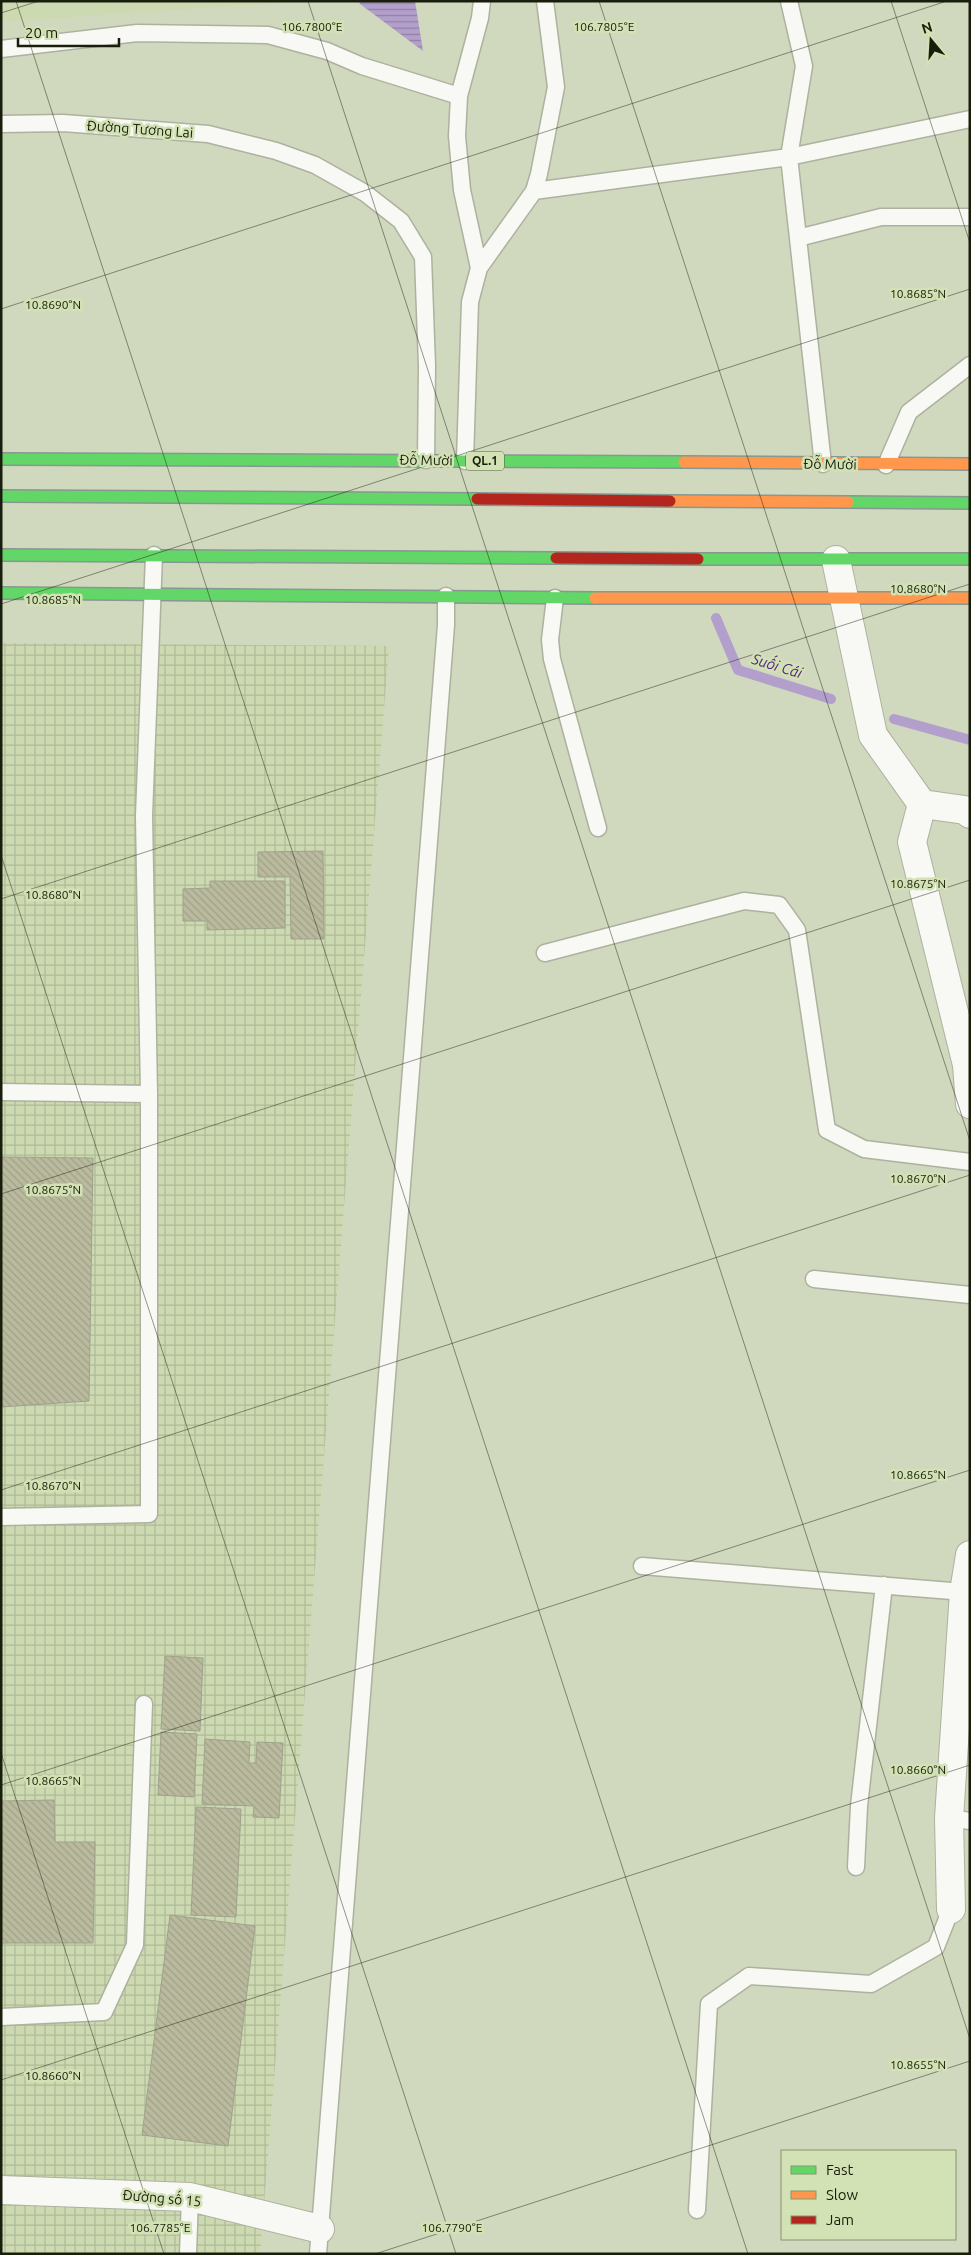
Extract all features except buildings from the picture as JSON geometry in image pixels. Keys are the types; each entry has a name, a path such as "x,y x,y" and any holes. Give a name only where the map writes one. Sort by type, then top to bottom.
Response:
{"highway":[{"name":"Đỗ Mười","path":"1,459 970,464"},
{"path":"1,496 970,503"},
{"path":"1,555 836,560 970,559"},
{"path":"1,593 555,598 970,598"}],"street":[{"path":"836,560 873,735 922,804 966,810 970,814"},
{"path":"922,804 912,842 967,1065 970,1104"},
{"path":"952,1909 959,1819 964,1592 970,1555"},
{"name":"Đường số 15","path":"1,2190 190,2197 319,2241"}],"lane":[{"path":"479,268 462,190 457,136 459,96 480,18 482,1"},
{"path":"465,461 470,302 479,268 534,191 556,87 545,1"},
{"path":"790,1 804,66 789,157 823,464"},
{"path":"1,49 137,32 268,35 326,51 362,66 459,96"},
{"path":"534,191 789,157 970,119"},
{"name":"Đường Tương Lai","path":"1,124 64,123 208,134 276,151 315,165 365,193 401,221 423,257 427,366 426,460"},
{"path":"798,238 881,217 970,217"},
{"path":"886,465 909,412 970,365"},
{"path":"1,1517 149,1514 149,1094 144,816 151,594 154,556"},
{"path":"319,2241 444,655 446,596"},
{"path":"555,598 550,640 552,659 598,828"},
{"path":"544,953 744,901 779,905 797,930 827,1130 864,1149 970,1162"},
{"path":"1,1092 149,1094"},
{"path":"814,1279 970,1295"},
{"path":"642,1566 964,1592"},
{"path":"856,1867 860,1806 884,1586"},
{"path":"1,2018 104,2012 135,1945 144,1704"},
{"path":"697,2210 709,2004 750,1976 871,1984 936,1947 952,1909"},
{"path":"188,2254 190,2197"}],"shaded area":[{"path":"1,1 306,1 1,22"},
{"path":"359,1 415,1 423,51 360,4"},
{"path":"1,643 389,646 260,2254 1,2254"}],"waterway":[{"name":"Suối Cái","path":"716,618 738,670 831,699"},
{"name":"Suối Cái","path":"894,719 970,740"}],"traffic: fast":[{"path":"1,459 684,462"},
{"path":"1,496 477,499"},
{"path":"848,502 970,503"},
{"path":"1,555 556,558"},
{"path":"698,559 970,559"},
{"path":"1,593 595,598"}],"traffic: slow":[{"path":"684,462 970,464"},
{"path":"670,501 848,502"},
{"path":"595,598 970,598"}],"traffic: jam":[{"path":"477,499 670,501"},
{"path":"556,558 698,559"}]}
